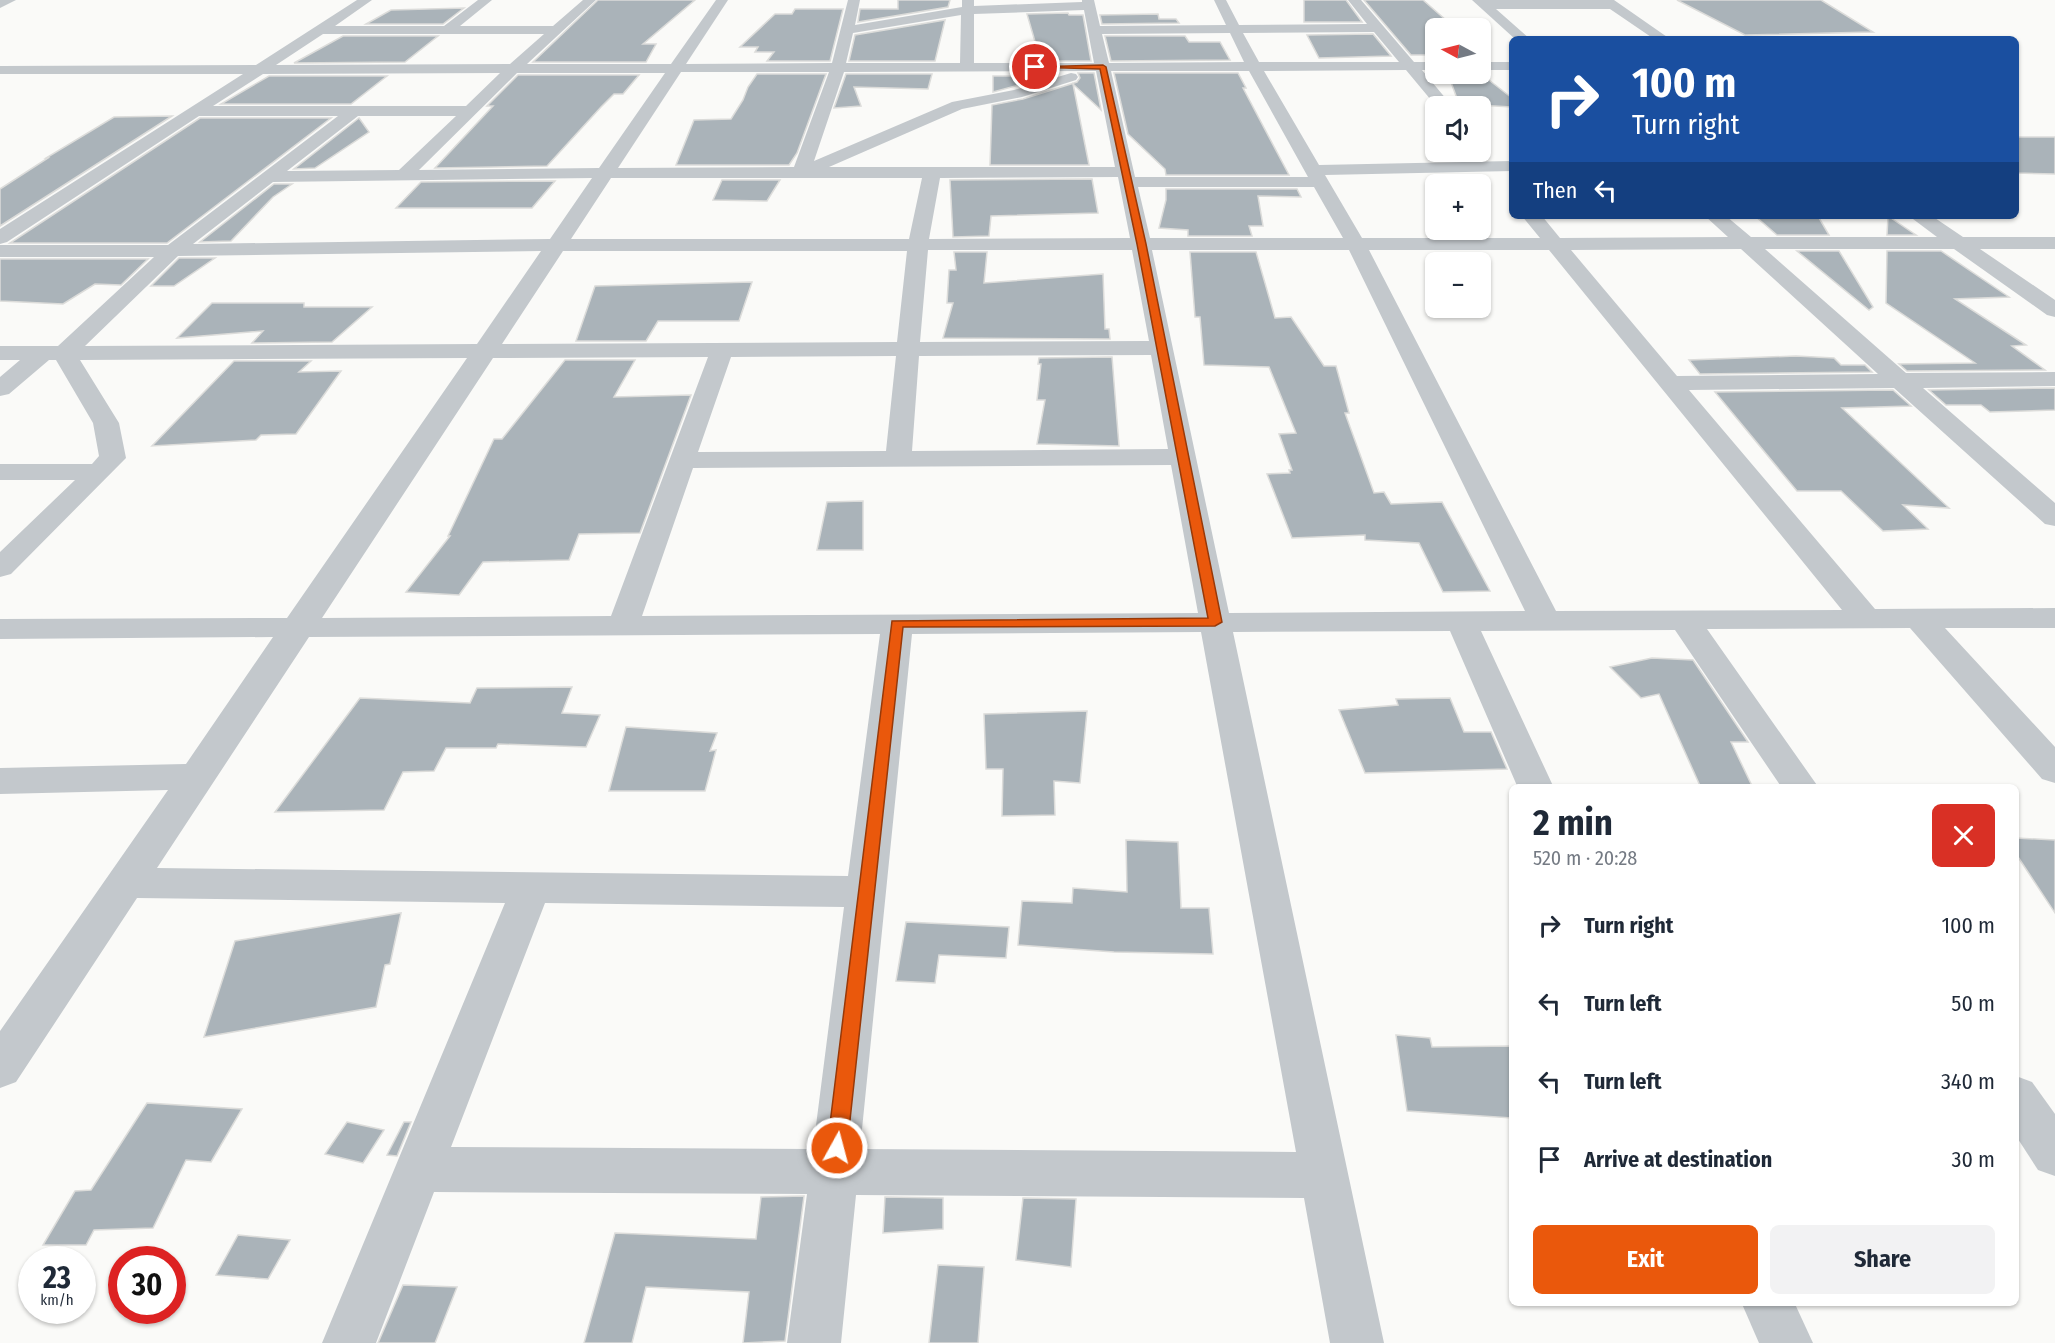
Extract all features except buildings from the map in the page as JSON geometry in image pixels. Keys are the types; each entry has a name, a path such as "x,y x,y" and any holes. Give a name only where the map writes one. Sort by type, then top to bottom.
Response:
{"street":[{"path":"0,4 10,0"},
{"path":"0,238 366,0"},
{"path":"447,30 486,0"},
{"path":"405,176 513,69 590,0"},
{"path":"0,1068 722,0"},
{"path":"801,173 838,68 854,0"},
{"path":"1220,0 1254,67 1356,244 1545,620"},
{"path":"1354,0 1436,96"},
{"path":"1481,2 1610,3 1659,36"},
{"path":"1481,2 1520,36"},
{"path":"847,30 968,5 1091,12 1235,29 1379,28"},
{"path":"967,68 968,5"},
{"path":"1091,12 1142,244 1357,1343"},
{"path":"317,30 556,30"},
{"path":"0,70 1425,66"},
{"path":"1491,66 1509,66"},
{"path":"801,173 958,105 1017,94 1103,67"},
{"path":"193,111 470,111"},
{"path":"0,389 54,353 172,251 353,112"},
{"path":"1488,162 1505,183"},
{"path":"269,177 604,173 1317,176 1509,166"},
{"path":"898,459 918,245 932,173"},
{"path":"1534,219 1866,619"},
{"path":"1718,219 2055,518"},
{"path":"1923,219 2055,310"},
{"path":"0,251 172,251 556,245 2055,243"},
{"path":"0,353 1162,348"},
{"path":"623,624 722,351"},
{"path":"0,568 113,458 106,423 54,353"},
{"path":"1669,383 2055,379"},
{"path":"682,460 1183,458"},
{"path":"0,472 99,472"},
{"path":"1918,618 2055,771"},
{"path":"0,629 2055,618"},
{"path":"1684,620 1798,784"},
{"path":"1461,621 1534,784"},
{"path":"814,1343 897,623"},
{"path":"0,781 197,776"},
{"path":"125,883 866,892"},
{"path":"350,1343 531,888"},
{"path":"2019,1102 2055,1154"},
{"path":"419,1168 1324,1175"},
{"path":"1769,1306 1786,1343"}],"route":[{"path":"837,1148 897,623 1215,622 1142,244 1103,67 1035,67"}]}
